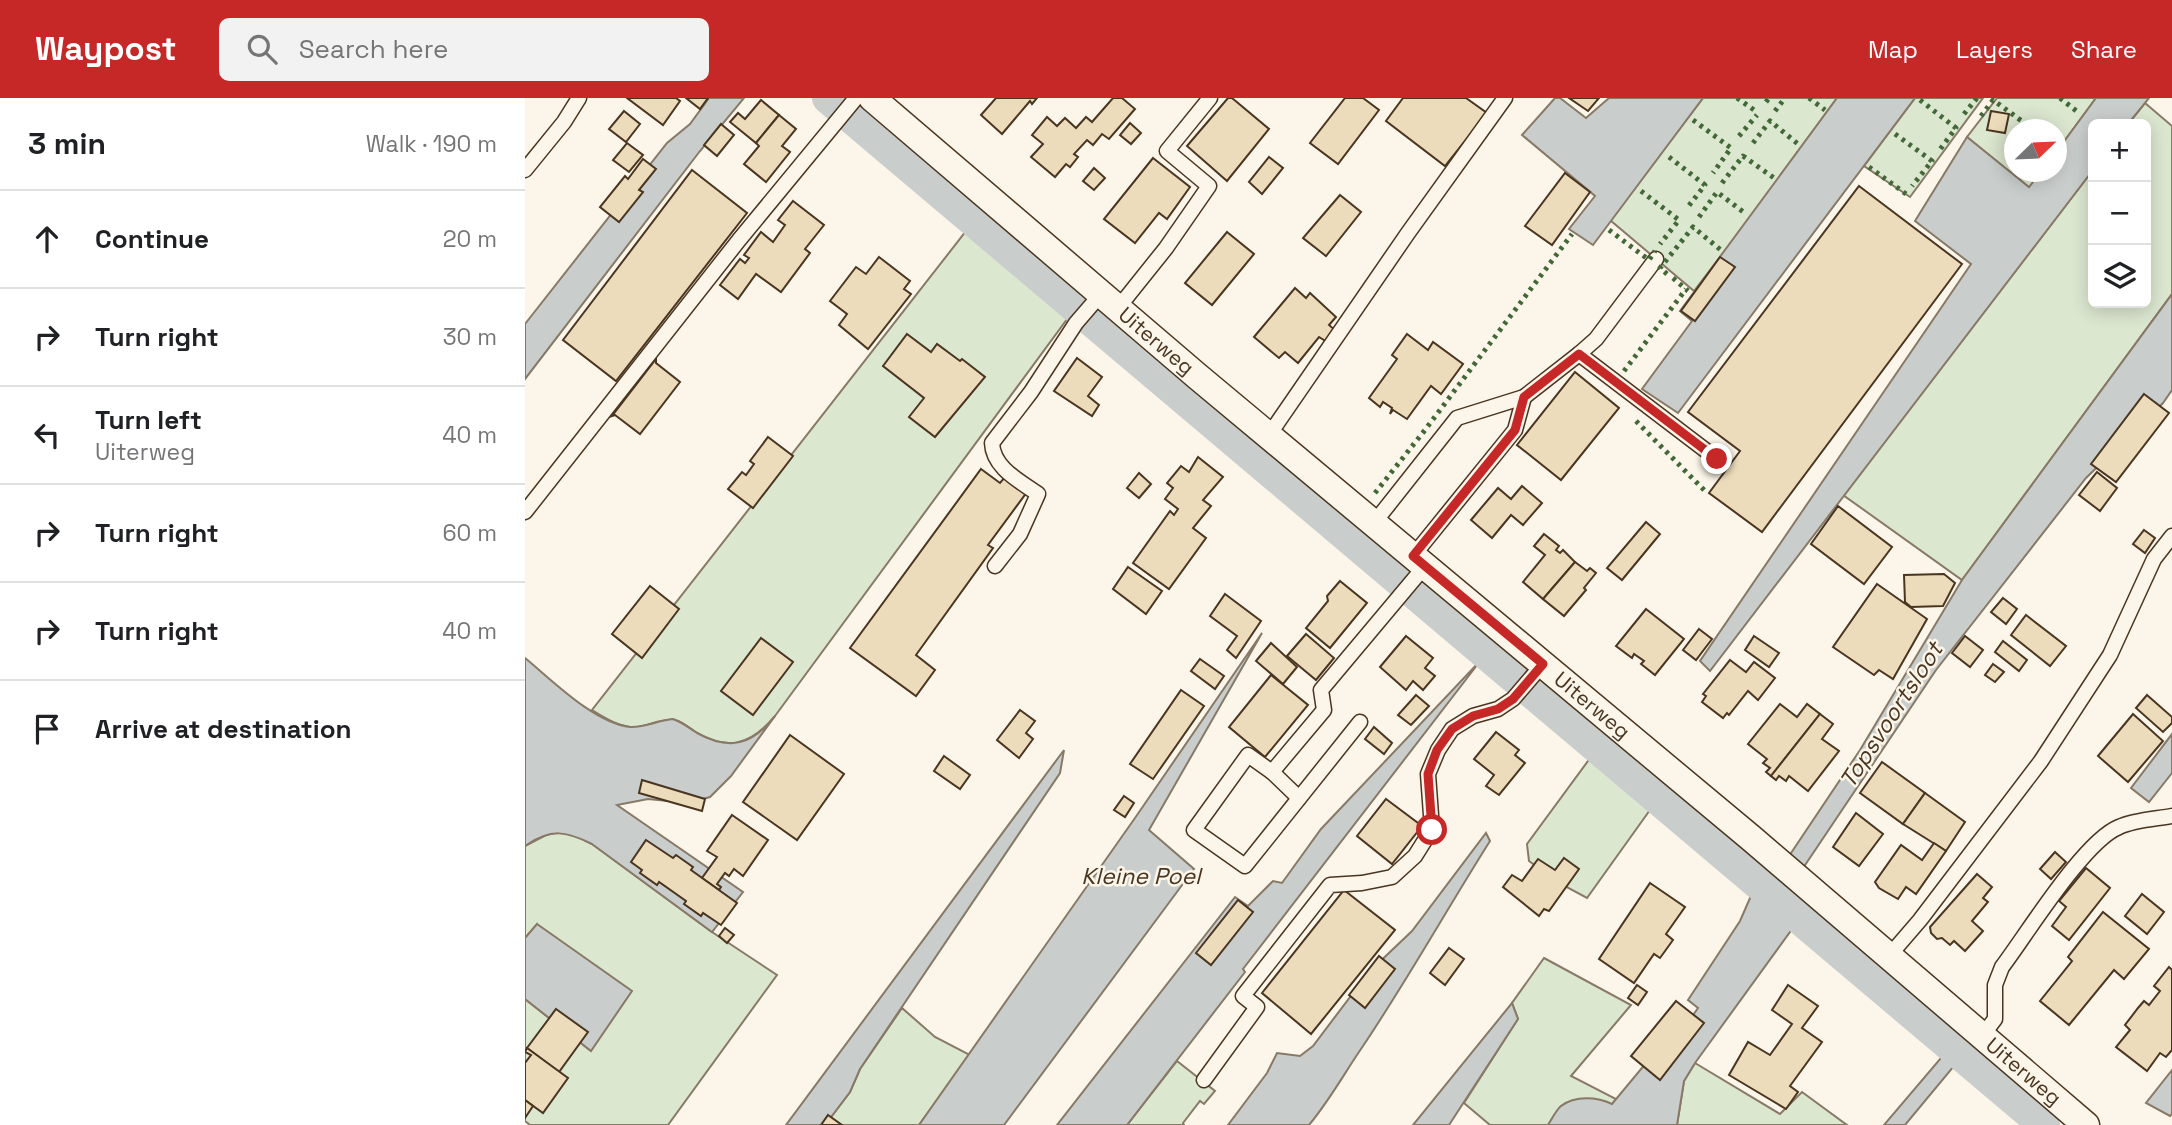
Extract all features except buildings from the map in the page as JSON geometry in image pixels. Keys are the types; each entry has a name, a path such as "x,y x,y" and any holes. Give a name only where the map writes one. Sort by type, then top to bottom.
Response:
{"street":[{"name":"Uiterweg","path":"872,102 1104,302 1374,523 1414,573 1776,859 2086,1125"}],"lane":[{"path":"525,170 564,122 579,98"},
{"path":"995,566 1020,534 1038,494 1003,468 995,459 992,443 1031,392 1076,323 1166,248 1209,186 1167,151 1210,98"},
{"path":"1269,435 1505,98"},
{"path":"525,512 836,121 872,102"},
{"path":"1374,523 1457,418 1524,397 1579,354 1596,339 1656,259"},
{"path":"1579,354 1717,459"},
{"path":"1272,772 1324,710 1321,690 1414,573 1515,430 1524,397"},
{"path":"1889,956 2041,761 2111,654 2154,559 2172,536"},
{"path":"1204,1080 1257,1007 1243,996 1330,885 1362,883 1392,877 1415,856 1432,830 1428,774 1437,750 1452,729 1473,716 1498,709 1520,692 1538,671"},
{"path":"1299,798 1272,772 1248,755 1194,830 1245,866 1360,722"},
{"path":"1982,1036 1995,1019 1995,985 2002,967 2074,868 2104,836 2120,826 2172,816"}],"green space":[{"path":"1703,98 1837,98 1694,291 1610,220"},
{"path":"1915,98 1983,98 1910,197 1864,166"},
{"path":"1997,98 2096,98 2067,137 2067,119 2004,119 2004,167 1967,137"},
{"path":"2145,103 2172,126 2172,294 1962,580 1843,495 2088,176 2088,308 2151,308 2151,119 2132,119"},
{"path":"2022,182 2034,182 2029,188"},
{"path":"984,208 1087,292 775,716 757,734 748,739 728,743 706,738 675,720 632,727 614,722 592,710"},
{"path":"1610,731 1670,782 1587,898 1559,883 1529,861 1527,844"},
{"path":"559,832 573,834 592,844 712,932 777,975 668,1125 530,1125 525,1121 525,999 591,1051 537,924 525,938 525,846 546,835"},
{"path":"1544,958 1631,1005 1571,1076 1616,1099 1612,1104 1561,1106 1548,1125 1490,1125 1464,1103 1518,1019 1512,1003"},
{"path":"902,1008 935,1037 970,1055 919,1125 825,1125 850,1092 860,1069"},
{"path":"1177,1061 1215,1091 1204,1104 1200,1101 1184,1125 1127,1125"},
{"path":"1695,1063 1780,1114 1802,1092 1847,1125 1677,1125 1684,1081"}],"water":[{"path":"709,98 744,98 700,151 525,379 525,324 667,143 690,124"},
{"path":"1555,98 1560,98 1586,118 1609,98 1703,98 1593,245 1569,229 1595,196 1522,135"},
{"path":"1837,98 1915,98 1678,413 1642,389 1692,321 1680,311"},
{"path":"2096,98 2149,98 2132,119 2088,119 2088,177 1710,671 1700,661 1971,264 1915,221 1967,137 2004,167 2004,182 2023,182 2029,187 2033,182 2067,182 2067,137"},
{"name":"Topsvoortsloot","path":"2172,294 2172,390 2163,403 2086,478 1936,670 1789,889 1803,914 1684,1081 1677,1125 1548,1125 1559,1108 1573,1100 1593,1099 1612,1104 1651,1057 1660,1062 1698,1008 1688,1000 1740,921 1761,873 1775,877 1860,750 1962,580"},
{"name":"Kleine Poel","path":"1262,633 1149,830 1194,869 1004,1125 919,1125 1135,818"},
{"path":"525,658 588,709 616,724 630,727 673,719 709,739 730,743 749,739 775,716 731,776 710,797 688,803 648,799 617,805 743,892 712,932 592,844 558,833 543,836 525,846"},
{"name":"Kleine Poel","path":"1481,660 1243,969 1245,972 1127,1125 1057,1125 1235,897 1248,906 1273,881 1282,883 1321,829"},
{"path":"2172,734 2172,773 2149,802 2131,788"},
{"path":"1064,750 1060,773 860,1069 850,1092 825,1125 786,1125"},
{"path":"1486,833 1490,841 1380,1021 1309,1125 1228,1125 1267,1073 1277,1053 1300,1056 1313,1046 1369,972 1412,931"},
{"path":"537,924 632,991 591,1051 525,999 525,938"},
{"path":"1512,1003 1518,1019 1449,1125 1413,1125"},
{"path":"1957,1039 1969,1048 1905,1125 1884,1125"},
{"path":"2172,1070 2172,1114 2170,1116 2146,1103"}],"waterway":[{"path":"828,98 2044,1125"}],"hedge":[{"path":"1737,98 1757,112"},
{"path":"1766,102 1769,98"},
{"path":"1775,111 1785,98"},
{"path":"1809,98 1825,110"},
{"path":"1964,114 1977,98"},
{"path":"2060,98 2079,113"},
{"path":"1920,100 1956,128 1938,152"},
{"path":"1981,116 1993,100 2019,119"},
{"path":"1739,136 1757,115"},
{"path":"1693,120 1731,148 1713,173"},
{"path":"1753,143 1770,121 1798,144"},
{"path":"1895,134 1932,161 1912,186"},
{"path":"1722,183 1743,156 1774,178"},
{"path":"1669,157 1705,185 1687,208"},
{"path":"1869,167 1906,194"},
{"path":"1641,191 1679,220 1660,244"},
{"path":"1699,217 1717,192 1746,214"},
{"path":"1667,274 1660,268 1693,227 1722,251"},
{"path":"1609,230 1649,260 1655,251"},
{"path":"1375,493 1572,234"},
{"path":"1673,278 1688,291"},
{"path":"1624,371 1686,289"},
{"path":"1636,421 1705,491"}],"route":[{"path":"1432,830 1428,774 1437,750 1452,729 1473,716 1498,709 1513,699 1543,664 1413,556 1515,430 1524,397 1579,354 1717,459"}]}
